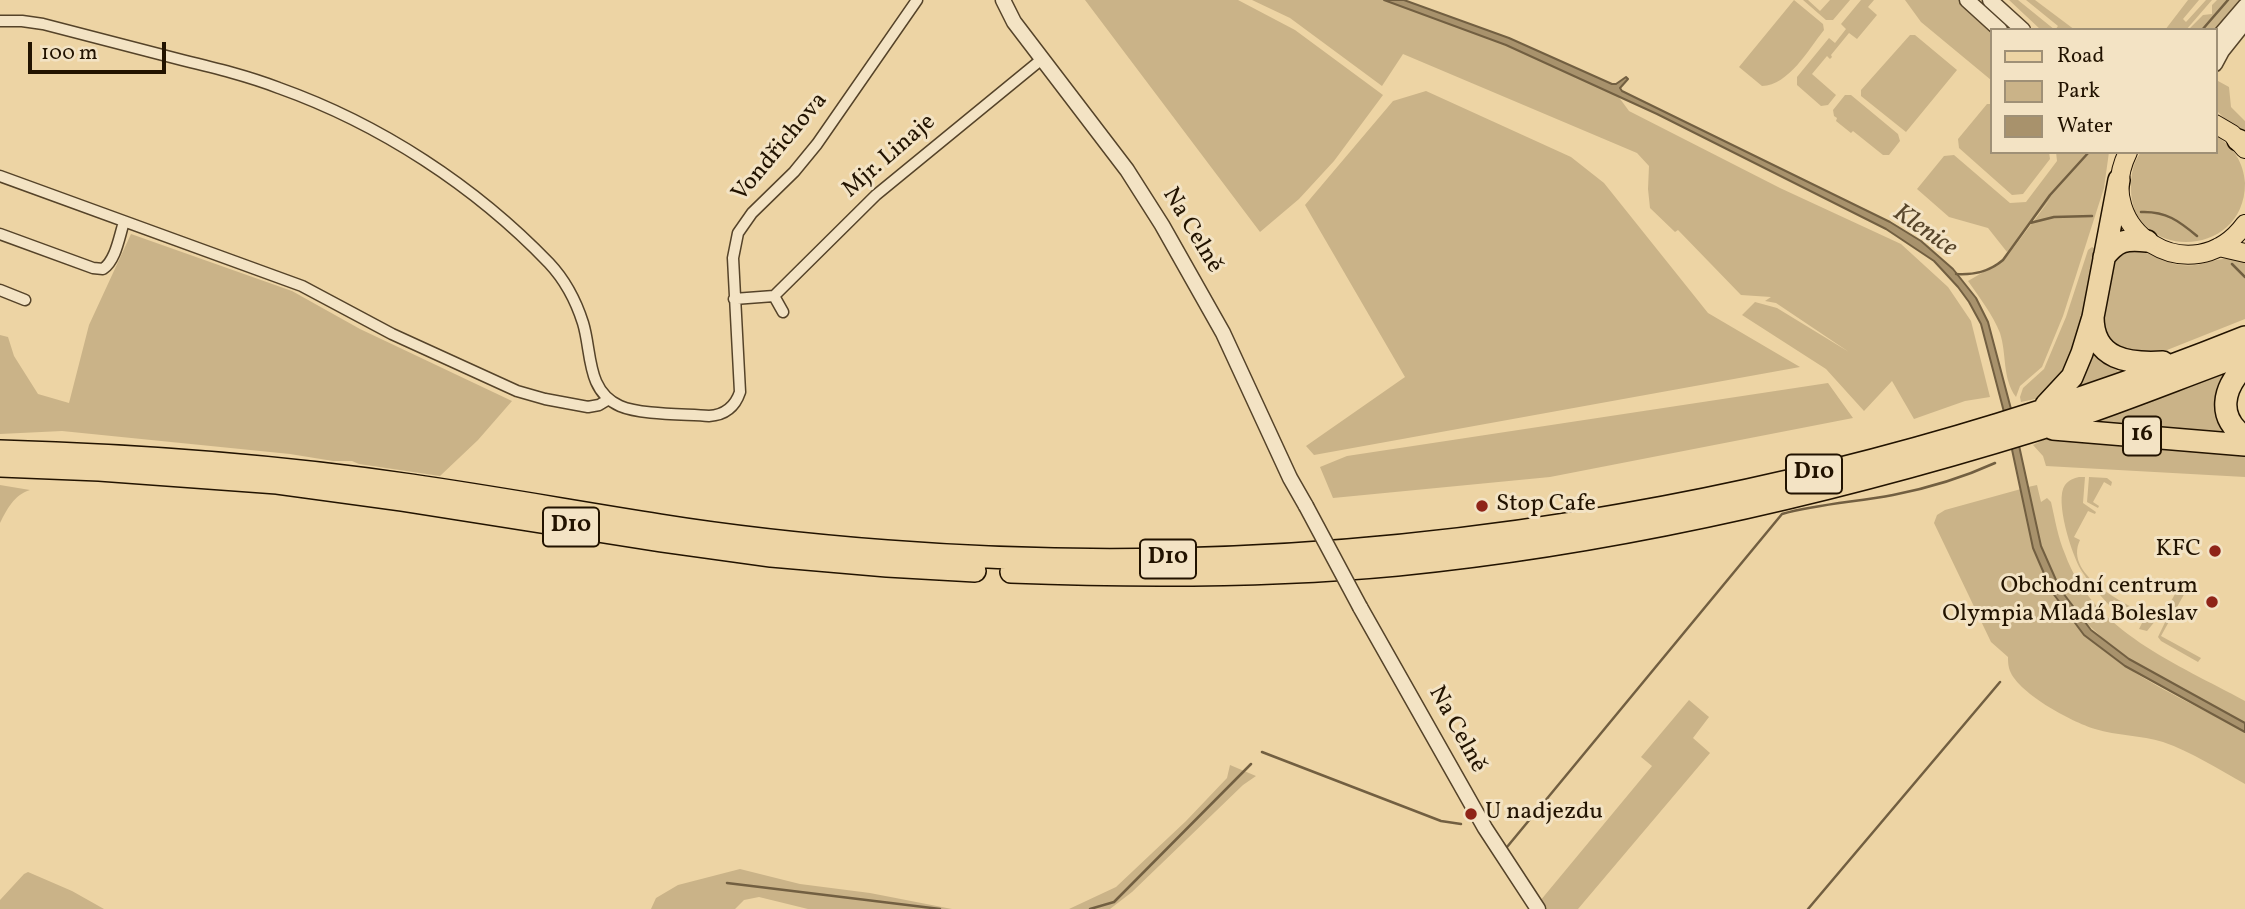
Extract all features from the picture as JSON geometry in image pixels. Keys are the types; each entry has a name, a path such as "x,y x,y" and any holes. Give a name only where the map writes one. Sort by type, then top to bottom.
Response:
{"highway":[{"path":"2038,421 2072,377 2082,353 2093,317 2124,161"},
{"path":"2104,257 2123,241 2147,241"},
{"path":"2093,317 2097,339 2115,357 2141,364 2196,356"},
{"name":"D10","path":"2038,421 2245,337"},
{"name":"D10","path":"0,466 99,470 277,484 402,500 771,556 887,566 1143,576 1292,573 1396,565 1510,551 1651,526 1830,487 2245,354"},
{"path":"2245,366 2230,383 2226,405 2231,425 2245,437"},
{"name":"16","path":"2038,421 2081,430 2245,445"},
{"name":"D10","path":"0,451 101,455 308,472 405,484 663,526 771,540 985,557 1142,560 1351,550 1571,524 1750,489 1894,454 1983,437"}],"main road":[{"path":"2124,161 2119,192 2125,214 2131,225 2147,241 2164,250 2182,255 2201,254 2234,237 2245,224"},
{"path":"2219,247 2245,253"}],"street":[{"name":"Vondřichova","path":"609,399 634,410 709,416 730,408 738,398 741,386 733,258 738,233 752,213 794,172 821,139 917,0"},
{"name":"Na Celně","path":"1003,0 1014,22 1128,170 1162,225 1223,333 1286,469 1360,607 1485,828 1538,909"},
{"path":"1967,0 1998,28"},
{"path":"1990,0 2021,28"},
{"path":"2217,39 2245,6"},
{"path":"0,21 43,24 257,80 331,109 405,148 489,208 556,271 575,302 584,327 595,380 609,399 588,407 517,391 392,334 302,286 0,176"},
{"path":"2217,60 2245,22"},
{"name":"Mjr. Linaje","path":"774,296 898,176 1042,59"},
{"path":"0,234 103,270 113,258 124,222"},
{"path":"0,290 25,300"},
{"path":"734,299 774,296 783,312"}],"green space":[{"path":"1085,0 1238,0 1295,30 1383,95 1334,161 1299,199 1260,232"},
{"path":"1252,0 1384,0 1506,45 1618,96 1629,111 1780,188 1901,244 1948,287 1971,321 1990,397 1965,401 1914,419 1892,381 1864,411 1826,369 1742,315 1755,302 1777,308 1849,352 1776,303 1765,301 1771,297 1741,295 1678,230 1675,232 1650,208 1649,166 1637,153 1403,54 1382,86 1290,18"},
{"path":"1794,0 1823,24 1824,30 1789,73 1781,80 1762,86 1739,67"},
{"path":"1803,0 1808,0 1820,11 1830,0 1850,0 1833,20 1826,20"},
{"path":"1861,0 1874,0 1868,7 1877,15 1857,39 1849,33 1832,57 1830,59 1827,56 1812,74 1836,95 1828,105 1821,106 1797,85 1797,77 1829,38 1835,43 1846,29 1841,24"},
{"path":"1905,0 1959,0 1990,28 1990,79 1921,22"},
{"path":"2009,0 2018,0 2053,28 2039,28"},
{"path":"2026,0 2035,0 2072,28 2056,28 2058,26"},
{"path":"2188,0 2199,0 2183,19 2186,22 2206,0 2212,0 2188,28 2167,28"},
{"path":"2217,0 2239,0 2216,28 2190,28 2203,15 2212,14 2212,5"},
{"path":"1910,35 1915,35 1957,70 1906,132 1861,96 1861,90"},
{"path":"2217,82 2229,87 2231,107 2245,121 2245,134 2217,111"},
{"path":"1426,91 1571,157 1604,183 1708,313 1800,367 1314,455 1306,446 1405,377 1305,205 1393,101"},
{"path":"1845,95 1851,95 1898,134 1900,141 1889,155 1883,155 1836,121 1833,110"},
{"path":"1987,104 1990,104 1990,154 2049,154 2050,159 2023,194 2012,195 1959,148 1958,139"},
{"path":"2217,137 2232,149 2240,162 2245,183 2240,209 2227,227 2208,238 2187,242 2166,239 2148,229 2135,211 2131,178 2140,154 2217,154"},
{"path":"2056,154 2109,154 2104,188 2063,316 2042,367 2020,386 2016,397 2007,374 2000,333 1968,281 2008,255 2051,198 2007,252 1988,228 1949,217 1917,189 1944,156 1954,155 2010,203 2026,202 2057,161"},
{"path":"131,234 292,291 360,329 512,401 478,440 440,476 352,461 62,431 0,434 0,335 8,337 14,356 38,394 69,403 89,325"},
{"path":"2092,247 2098,250 2072,367 2040,398 2021,402 2023,388 2044,369 2066,317 2088,250"},
{"path":"2124,249 2140,249 2181,265 2220,259 2245,262 2245,319 2152,356 2123,354 2103,333 2102,324 2112,262"},
{"path":"2092,351 2103,363 2122,373 2077,386 2086,372"},
{"path":"2226,372 2218,391 2217,404 2229,436 2094,421"},
{"path":"1828,383 1853,418 1550,477 1333,498 1320,467 1347,456"},
{"path":"2075,437 2245,453 2245,477 2046,466 2043,456 2033,445 2043,440"},
{"path":"2079,477 2085,477 2083,503 2096,512 2095,514 2088,511 2074,537 2080,540 2077,553 2081,566 2102,589 2156,620 2147,631 2139,629 2145,617 2114,600 2109,605 2077,563 2063,515 2062,492 2065,485"},
{"path":"2089,477 2107,478 2112,482 2111,486 2104,482 2093,502 2098,508 2087,502"},
{"path":"0,485 30,490 15,499 0,523"},
{"path":"2037,485 2041,502 2047,498 2051,502 2063,548 2078,581 2096,605 2140,643 2245,701 2245,723 2152,673 2123,654 2097,633 2074,608 2055,579 2041,545 2028,487"},
{"path":"2021,489 2032,542 2041,567 2052,592 2069,617 2089,638 2138,674 2245,732 2245,784 2174,746 2103,731 2073,720 2033,696 2013,677 2008,657 1991,642 1934,523 1937,515 1945,510"},
{"path":"2180,585 2187,589 2161,636 2201,658 2198,662 2158,637 2169,614 2165,612"},
{"path":"1689,700 1709,717 1693,738 1710,753 1578,909 1545,909 1540,901 1652,766 1641,757"},
{"path":"1230,765 1256,776 1243,785 1132,892 1110,909 1069,909 1116,887 1227,778"},
{"path":"740,869 800,884 870,893 952,909 808,909 759,897 744,900 735,909 651,909 656,898 678,885"},
{"path":"28,872 72,891 104,909 0,909 0,900"}],"water":[{"path":"1384,0 1404,0 1509,38 1612,84 1626,77 1628,79 1620,88 1622,91 1890,222 1921,241 1953,269 1976,298 1988,322 2011,409 2041,546 2060,589 2091,630 2129,659 2245,723 2245,732 2125,666 2084,635 2052,592 2033,548 2004,412 1981,324 1958,287 1934,261 1886,229 1657,114 1506,45"}],"waterway":[{"path":"2204,28 2228,0"},
{"path":"1956,274 1981,272 2003,260 2050,195 2087,154"},
{"path":"2141,212 2158,213 2172,218 2197,236"},
{"path":"2030,223 2054,217 2092,216"},
{"path":"2232,264 2245,277"},
{"path":"1507,847 1782,514 1919,489 1958,478 1995,463"},
{"path":"1808,909 2000,682"},
{"path":"1262,752 1441,821 1461,824"},
{"path":"1090,909 1114,902 1251,764"},
{"path":"727,883 940,909"}],"place":[{"name":"Stop Cafe","path":"1482,506"},
{"name":"KFC","path":"2215,551"},
{"name":"Obchodní centrum Olympia Mladá Boleslav","path":"2212,602"},
{"name":"U nadjezdu","path":"1471,814"}],"water label":[{"name":"Klenice","path":"1924,232"}]}
